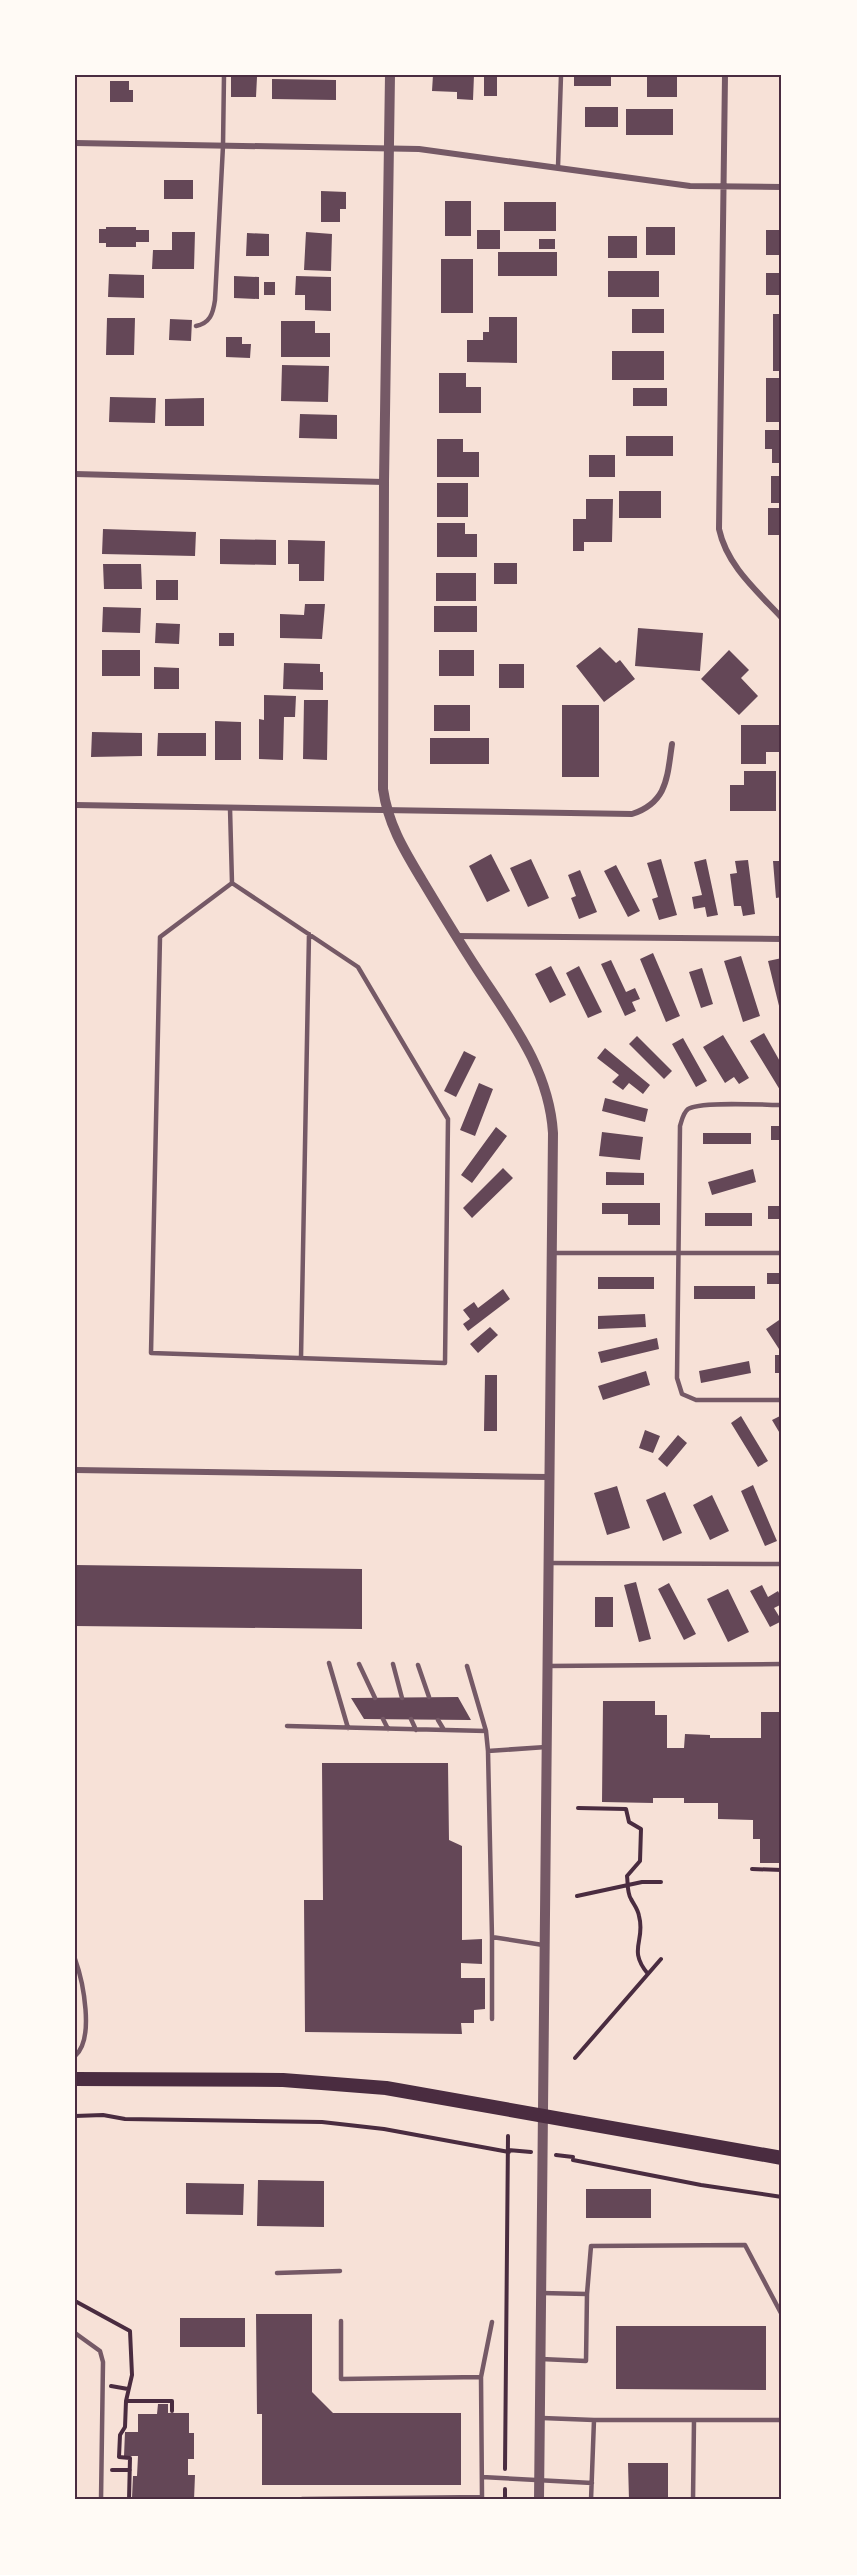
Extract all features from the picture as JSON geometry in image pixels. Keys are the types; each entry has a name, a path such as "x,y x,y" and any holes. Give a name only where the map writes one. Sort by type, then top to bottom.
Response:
{"main road":[{"path":"75,2079 253,2079 331,2082 415,2092 782,2158"}],"street":[{"path":"390,75 382,769 386,811 401,845 455,936 526,1044 548,1096 553,1144 539,2500"},
{"path":"725,75 719,529 728,557 782,618"},
{"path":"75,143 418,149 690,186 782,187"},
{"path":"75,474 384,482"},
{"path":"75,805 632,814 645,810 657,801 666,781 672,744"},
{"path":"455,936 782,939"},
{"path":"75,1470 548,1477"}],"lane":[{"path":"196,326 209,320 215,300 223,146 224,75"},
{"path":"558,167 561,75"},
{"path":"230,808 232,883"},
{"path":"232,883 358,966 448,1119 445,1363 151,1353 160,937 232,883"},
{"path":"300,1358 309,934"},
{"path":"782,1105 703,1105 687,1110 680,1126 676,1378 682,1394 696,1400 782,1400"},
{"path":"552,1253 782,1253"},
{"path":"548,1563 782,1564"},
{"path":"329,1663 348,1728"},
{"path":"359,1664 375,1698"},
{"path":"393,1664 402,1698"},
{"path":"546,1666 782,1664"},
{"path":"418,1665 429,1697"},
{"path":"467,1666 486,1731 488,1751 492,2019"},
{"path":"383,1719 388,1729"},
{"path":"411,1719 416,1730"},
{"path":"438,1720 444,1730"},
{"path":"287,1726 486,1731"},
{"path":"488,1751 546,1747"},
{"path":"492,1937 544,1946"},
{"path":"75,1959 84,1995 85,2041 75,2056"},
{"path":"541,2359 586,2361 587,2294 591,2246 745,2245 782,2315"},
{"path":"277,2273 340,2271"},
{"path":"541,2294 587,2294"},
{"path":"340,2321 340,2379 481,2378"},
{"path":"302,2499 482,2497 481,2378 492,2322"},
{"path":"75,2333 100,2351 103,2362 101,2500"},
{"path":"540,2418 782,2420"},
{"path":"591,2500 594,2420"},
{"path":"693,2500 694,2420"},
{"path":"482,2477 592,2482"}],"path":[{"path":"578,1808 626,1809 629,1822 641,1829 640,1861 627,1876 630,1897 640,1917 641,1930 637,1948 640,1964 648,1974"},
{"path":"752,1869 782,1870"},
{"path":"577,1896 628,1885 661,1882"},
{"path":"575,2058 661,1959"},
{"path":"75,2116 322,2122 384,2129 509,2152"},
{"path":"505,2500 508,2136"},
{"path":"573,2160 701,2185 782,2197"},
{"path":"75,2301 130,2331 132,2375 126,2401 125,2427 120,2435 119,2457 130,2458 129,2500"},
{"path":"126,2401 172,2401 172,2411"},
{"path":"102,2469 130,2470"}],"building":[{"path":"433,75 474,75 473,100 457,99 457,92 432,91"},
{"path":"497,75 497,96 484,96 484,76"},
{"path":"574,75 611,75 611,86 574,86"},
{"path":"647,75 677,75 677,97 647,97"},
{"path":"231,76 257,77 256,97 231,97"},
{"path":"272,79 336,80 336,100 272,99"},
{"path":"110,81 129,81 129,90 133,90 133,102 110,102"},
{"path":"585,107 618,107 618,127 585,127"},
{"path":"626,109 673,109 673,135 626,135"},
{"path":"164,180 193,180 193,199 164,199"},
{"path":"321,191 346,192 346,209 340,209 340,222 321,222"},
{"path":"445,201 471,201 471,236 445,236"},
{"path":"504,202 556,202 556,231 504,231"},
{"path":"106,227 136,227 136,230 149,230 149,242 136,242 136,247 106,247 106,243 99,243 99,229 106,229"},
{"path":"646,227 675,227 675,255 646,255"},
{"path":"477,230 500,230 500,249 477,249"},
{"path":"766,230 782,230 782,255 766,255"},
{"path":"172,232 195,232 194,269 152,269 153,250 172,250"},
{"path":"306,232 332,234 331,271 304,270"},
{"path":"247,233 269,234 269,256 246,256"},
{"path":"608,236 637,236 637,258 608,258"},
{"path":"539,239 555,239 555,249 539,249"},
{"path":"498,252 557,252 557,276 498,276"},
{"path":"441,259 473,259 473,313 441,313"},
{"path":"608,271 659,271 659,297 608,297"},
{"path":"766,273 782,273 782,295 766,295"},
{"path":"109,274 144,275 144,298 108,297"},
{"path":"234,276 259,277 259,299 234,298"},
{"path":"296,276 331,277 331,311 305,310 305,295 295,295"},
{"path":"264,282 275,282 275,295 264,295"},
{"path":"632,309 664,309 664,333 632,333"},
{"path":"773,314 782,314 782,371 773,371"},
{"path":"489,317 517,317 517,363 467,362 467,340 483,340 483,332 489,332"},
{"path":"107,318 135,318 134,355 106,355"},
{"path":"170,319 192,320 191,341 169,340"},
{"path":"281,321 315,321 315,333 330,333 330,357 281,357"},
{"path":"226,337 242,337 242,344 251,344 250,358 226,357"},
{"path":"612,351 664,351 664,380 612,380"},
{"path":"282,365 329,366 328,402 281,401"},
{"path":"439,373 466,373 466,387 481,387 481,413 439,413"},
{"path":"766,378 782,378 782,422 766,422"},
{"path":"633,388 667,388 667,406 633,406"},
{"path":"110,397 156,398 155,423 109,422"},
{"path":"204,398 204,426 165,426 165,399"},
{"path":"300,414 337,415 337,439 299,438"},
{"path":"765,430 782,430 782,463 772,463 772,449 765,449"},
{"path":"626,436 673,436 673,456 626,456"},
{"path":"437,439 463,439 463,452 479,452 479,477 437,477"},
{"path":"589,455 615,455 615,477 589,477"},
{"path":"771,476 782,476 782,503 771,503"},
{"path":"437,483 468,483 468,517 437,517"},
{"path":"619,491 661,491 661,518 619,518"},
{"path":"586,499 613,499 612,542 584,542 584,551 573,551 573,519 586,519"},
{"path":"768,508 782,508 782,535 768,535"},
{"path":"437,523 465,523 465,534 477,534 477,557 437,557"},
{"path":"103,529 196,532 195,556 102,554"},
{"path":"220,539 276,540 276,565 220,564"},
{"path":"288,540 325,541 324,581 299,581 299,564 288,564"},
{"path":"494,563 517,563 517,584 494,584"},
{"path":"103,564 141,564 142,589 104,589"},
{"path":"436,573 476,573 476,601 436,601"},
{"path":"156,580 178,580 178,600 156,600"},
{"path":"305,604 325,604 322,639 280,638 280,614 304,615"},
{"path":"434,606 477,606 477,632 434,632"},
{"path":"103,607 141,608 140,633 102,632"},
{"path":"156,623 180,624 179,644 155,643"},
{"path":"638,628 703,633 700,671 635,666"},
{"path":"219,633 234,633 234,646 219,646"},
{"path":"600,647 616,663 620,660 635,679 604,702 576,666"},
{"path":"102,650 140,650 140,676 102,676"},
{"path":"439,650 474,650 474,676 439,676"},
{"path":"729,650 749,670 741,678 758,696 739,715 701,679"},
{"path":"284,663 320,664 320,672 323,672 323,690 283,689"},
{"path":"499,664 524,664 524,688 499,688"},
{"path":"154,667 179,668 179,689 154,689"},
{"path":"264,695 296,696 295,717 284,717 283,760 259,759 259,719 264,720"},
{"path":"304,700 328,700 327,760 303,759"},
{"path":"434,705 470,705 470,731 434,731"},
{"path":"562,705 599,705 599,777 562,777"},
{"path":"215,721 241,722 241,760 215,760"},
{"path":"741,725 782,725 782,752 766,752 766,764 741,764"},
{"path":"92,732 142,733 142,756 91,757"},
{"path":"158,733 206,733 206,756 157,756"},
{"path":"430,738 489,738 489,764 430,764"},
{"path":"744,771 776,771 776,811 730,811 730,785 744,785"},
{"path":"491,854 510,891 487,902 469,866"},
{"path":"531,859 549,898 528,907 510,868"},
{"path":"661,859 677,915 659,920 652,899 658,897 647,863"},
{"path":"706,859 718,915 707,917 705,907 694,909 692,897 702,895 694,862"},
{"path":"748,860 755,914 743,916 741,906 734,906 730,874 737,873 735,861"},
{"path":"773,861 782,861 782,897 776,898"},
{"path":"616,865 640,911 628,917 604,871"},
{"path":"580,870 597,912 579,919 571,898 576,896 568,875"},
{"path":"653,953 680,1016 666,1022 640,959"},
{"path":"741,956 760,1016 743,1022 724,961"},
{"path":"782,958 782,1014 781,1014 768,961"},
{"path":"611,960 626,992 635,988 640,999 632,1002 636,1011 625,1016 601,964"},
{"path":"551,966 566,995 550,1003 535,974"},
{"path":"579,966 602,1012 588,1018 566,973"},
{"path":"702,968 713,1004 701,1008 689,972"},
{"path":"764,1033 782,1065 780,1090 750,1041"},
{"path":"723,1035 749,1078 739,1084 734,1077 725,1083 703,1047"},
{"path":"637,1036 672,1071 664,1079 629,1044"},
{"path":"683,1038 707,1081 696,1087 672,1044"},
{"path":"605,1048 650,1085 643,1094 629,1083 623,1090 612,1082 619,1075 597,1058"},
{"path":"464,1051 476,1057 456,1097 444,1091"},
{"path":"479,1083 493,1089 475,1136 460,1130"},
{"path":"605,1098 648,1109 645,1122 602,1111"},
{"path":"771,1126 782,1126 782,1140 771,1140"},
{"path":"496,1127 507,1136 472,1183 461,1175"},
{"path":"602,1132 643,1137 640,1160 599,1156"},
{"path":"703,1133 751,1133 751,1144 703,1144"},
{"path":"503,1168 513,1178 472,1218 463,1208"},
{"path":"753,1169 756,1182 712,1195 708,1182"},
{"path":"606,1172 644,1173 644,1185 606,1185"},
{"path":"602,1203 660,1203 660,1225 628,1225 628,1214 602,1214"},
{"path":"768,1206 782,1206 782,1219 768,1219"},
{"path":"705,1213 752,1213 752,1226 705,1226"},
{"path":"767,1273 782,1273 782,1284 767,1284"},
{"path":"598,1277 654,1277 654,1289 598,1289"},
{"path":"694,1286 755,1286 755,1299 694,1299"},
{"path":"503,1289 510,1299 468,1331 463,1324 470,1319 463,1310 474,1302 478,1308"},
{"path":"645,1314 646,1327 598,1329 598,1316"},
{"path":"782,1318 782,1347 779,1349 766,1329"},
{"path":"490,1327 498,1335 478,1353 470,1344"},
{"path":"657,1338 659,1349 601,1363 598,1352"},
{"path":"775,1355 782,1355 782,1373 775,1373"},
{"path":"749,1361 751,1373 701,1383 699,1371"},
{"path":"646,1371 650,1385 603,1400 598,1386"},
{"path":"485,1375 497,1375 497,1431 484,1431"},
{"path":"782,1415 782,1437 772,1420"},
{"path":"741,1416 768,1461 758,1467 731,1423"},
{"path":"645,1430 660,1436 653,1453 639,1448"},
{"path":"678,1435 687,1443 667,1467 658,1459"},
{"path":"753,1485 777,1541 765,1546 741,1491"},
{"path":"617,1486 630,1528 607,1535 594,1493"},
{"path":"665,1492 682,1533 663,1541 646,1500"},
{"path":"712,1495 729,1531 710,1540 693,1505"},
{"path":"75,1565 362,1569 362,1629 75,1626"},
{"path":"636,1582 651,1639 639,1642 624,1585"},
{"path":"669,1583 696,1634 684,1640 658,1589"},
{"path":"762,1585 768,1597 778,1591 782,1599 782,1604 774,1608 782,1621 770,1627 750,1591"},
{"path":"728,1589 749,1632 728,1642 707,1599"},
{"path":"595,1597 613,1597 613,1627 595,1627"},
{"path":"458,1697 471,1720 364,1719 351,1698"},
{"path":"603,1701 655,1701 655,1715 667,1715 667,1748 684,1748 685,1734 710,1735 710,1738 761,1738 761,1712 782,1712 782,1863 760,1863 760,1839 753,1839 753,1820 718,1819 718,1803 684,1803 684,1798 653,1798 653,1803 602,1802"},
{"path":"322,1763 448,1763 449,1840 462,1846 462,1940 482,1939 482,1964 461,1963 461,1978 485,1978 485,2009 474,2010 474,2023 461,2023 462,2034 305,2032 304,1900 323,1900"},
{"path":"258,2180 324,2181 324,2227 257,2226"},
{"path":"186,2183 244,2184 243,2215 186,2214"},
{"path":"586,2189 651,2189 651,2218 586,2218"},
{"path":"256,2314 312,2314 312,2392 333,2413 461,2413 461,2485 262,2485 262,2414 257,2414"},
{"path":"180,2318 245,2318 245,2347 180,2347"},
{"path":"616,2326 766,2326 766,2390 616,2389"},
{"path":"158,2404 168,2404 168,2413 189,2413 189,2433 194,2433 194,2459 188,2459 188,2475 195,2475 194,2500 138,2500 138,2498 132,2498 133,2476 137,2476 138,2456 124,2456 125,2432 138,2432 138,2414 157,2414"},
{"path":"628,2463 668,2463 668,2500 629,2500"}]}
